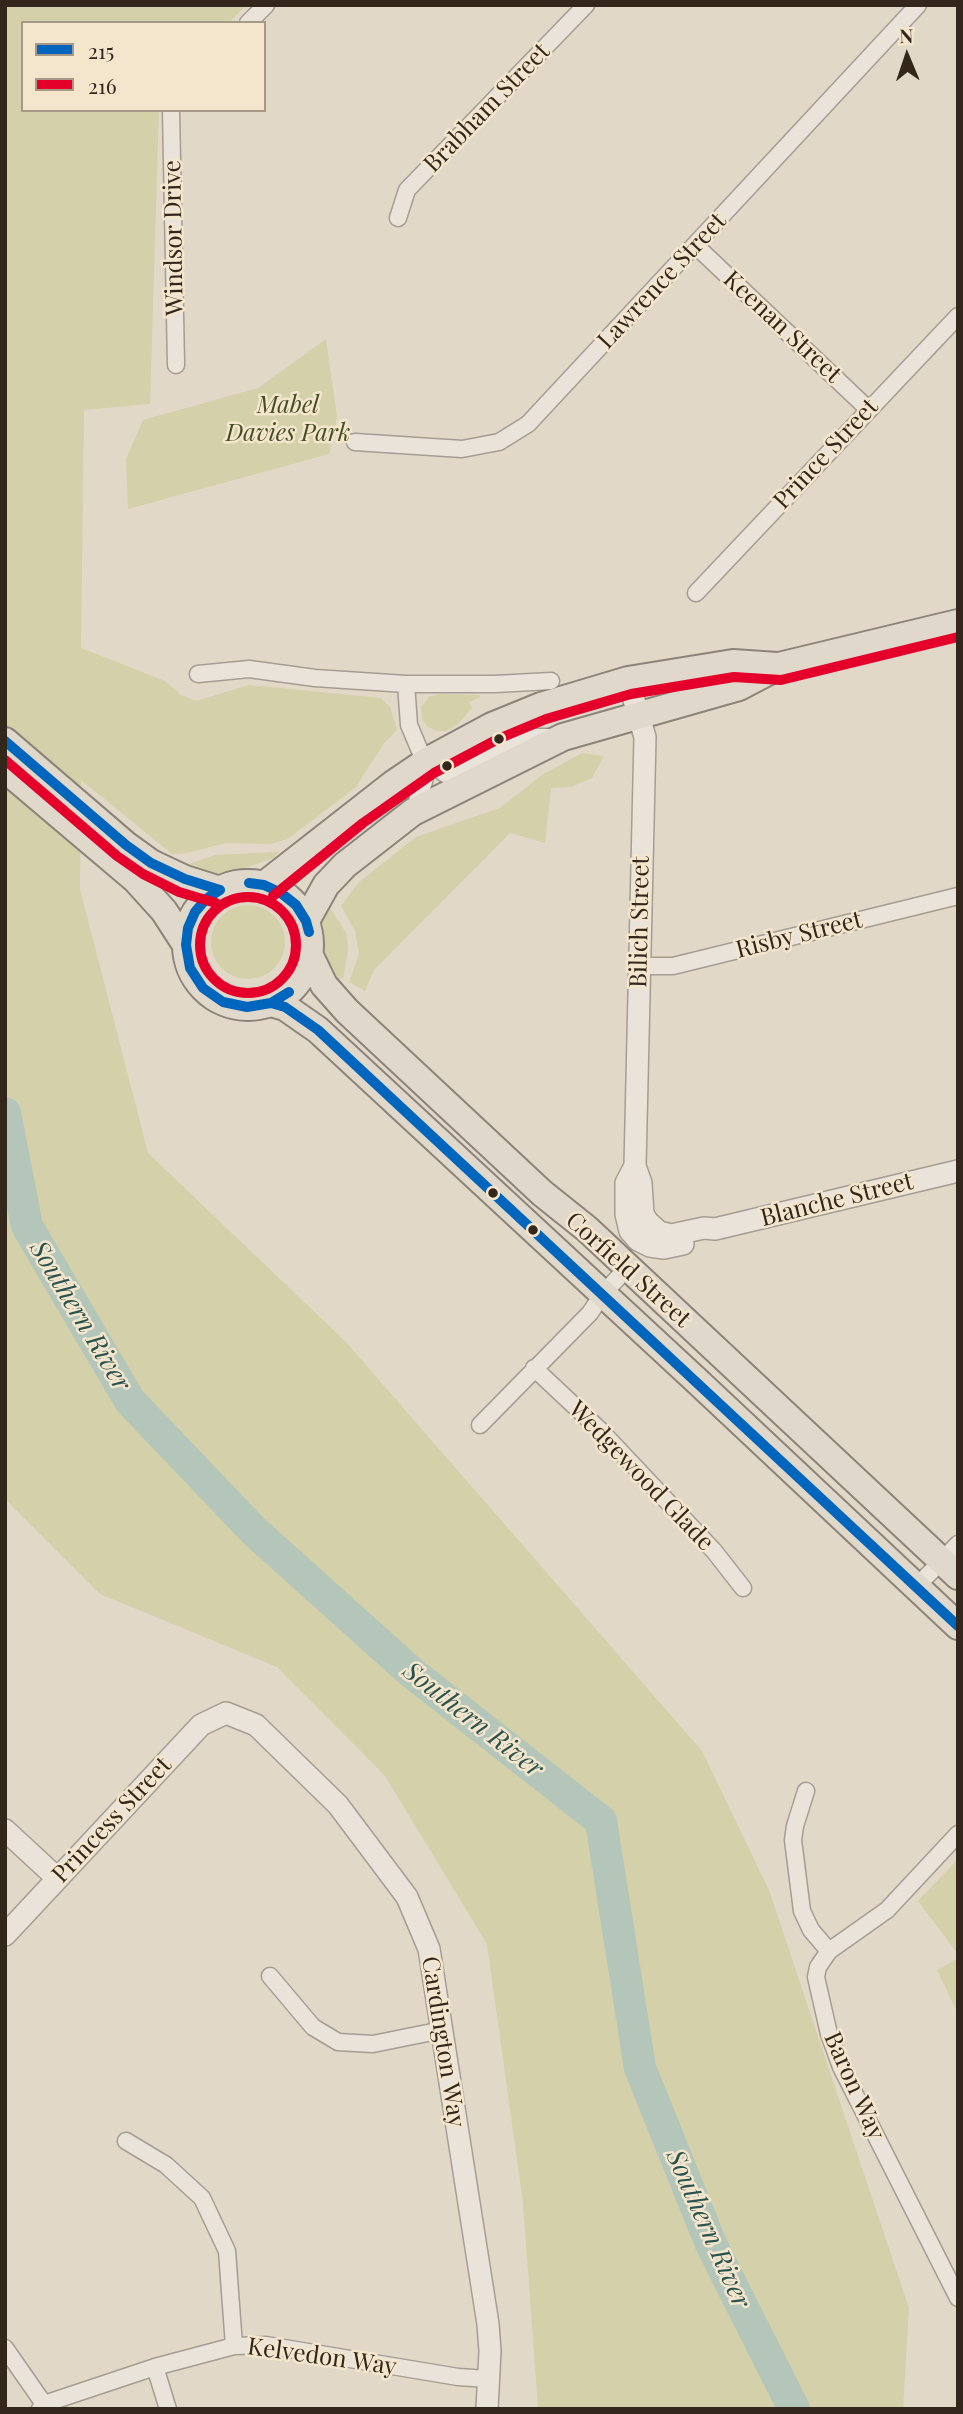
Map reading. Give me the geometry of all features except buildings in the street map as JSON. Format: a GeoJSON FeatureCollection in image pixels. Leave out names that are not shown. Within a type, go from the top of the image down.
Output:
{"type":"FeatureCollection","features":[{"type":"Feature","properties":{"kind":"main road"},"geometry":{"type":"LineString","coordinates":[[306,921],[326,885],[345,865],[413,812],[563,737],[739,687],[779,666],[958,623]]}},
{"type":"Feature","properties":{"kind":"main road"},"geometry":{"type":"LineString","coordinates":[[264,885],[355,812],[427,761],[492,726],[541,706],[628,680],[733,663],[779,666]]}},
{"type":"Feature","properties":{"kind":"main road"},"geometry":{"type":"LineString","coordinates":[[5,741],[15,769],[135,879],[164,911],[186,944]]}},
{"type":"Feature","properties":{"kind":"main road"},"geometry":{"type":"LineString","coordinates":[[15,769],[151,863],[185,879],[220,890]]}},
{"type":"Feature","properties":{"kind":"main road"},"geometry":{"type":"LineString","coordinates":[[234,885],[264,885],[282,892],[296,905],[306,921],[310,956],[303,976],[289,992],[271,1003],[247,1007],[223,1002],[204,988],[190,968],[186,944],[188,928],[195,912],[206,899],[220,890],[234,885]]}},
{"type":"Feature","properties":{"kind":"main road","name":"Corfield Street"},"geometry":{"type":"LineString","coordinates":[[310,956],[324,985],[347,1011],[542,1193],[587,1229],[953,1560]]}},
{"type":"Feature","properties":{"kind":"main road","name":"Corfield Street"},"geometry":{"type":"LineString","coordinates":[[271,1003],[285,1007],[318,1030],[958,1626]]}},
{"type":"Feature","properties":{"kind":"street"},"geometry":{"type":"LineString","coordinates":[[250,21],[266,5]]}},
{"type":"Feature","properties":{"kind":"street","name":"Brabham Street"},"geometry":{"type":"LineString","coordinates":[[398,218],[407,190],[586,5]]}},
{"type":"Feature","properties":{"kind":"street","name":"Lawrence Street"},"geometry":{"type":"LineString","coordinates":[[355,442],[462,449],[499,442],[528,424],[918,5]]}},
{"type":"Feature","properties":{"kind":"street","name":"Windsor Drive"},"geometry":{"type":"LineString","coordinates":[[171,112],[176,365]]}},
{"type":"Feature","properties":{"kind":"street","name":"Keenan Street"},"geometry":{"type":"LineString","coordinates":[[695,245],[868,409]]}},
{"type":"Feature","properties":{"kind":"street","name":"Prince Street"},"geometry":{"type":"LineString","coordinates":[[696,593],[958,316]]}},
{"type":"Feature","properties":{"kind":"street"},"geometry":{"type":"LineString","coordinates":[[198,674],[249,669],[316,678],[406,684],[551,681]]}},
{"type":"Feature","properties":{"kind":"street","name":"Bilich Street"},"geometry":{"type":"LineString","coordinates":[[628,680],[645,737],[635,1166]]}},
{"type":"Feature","properties":{"kind":"street"},"geometry":{"type":"LineString","coordinates":[[406,684],[409,725],[427,761],[445,774],[523,737],[563,737]]}},
{"type":"Feature","properties":{"kind":"street"},"geometry":{"type":"LineString","coordinates":[[413,812],[424,782],[427,761]]}},
{"type":"Feature","properties":{"kind":"street","name":"Risby Street"},"geometry":{"type":"LineString","coordinates":[[639,966],[673,966],[958,896]]}},
{"type":"Feature","properties":{"kind":"street","name":"Blanche Street"},"geometry":{"type":"LineString","coordinates":[[635,1166],[626,1183],[627,1224],[638,1240],[650,1246],[664,1248],[707,1237],[715,1229],[958,1171]]}},
{"type":"Feature","properties":{"kind":"street"},"geometry":{"type":"LineString","coordinates":[[480,1425],[590,1313],[602,1295],[628,1268]]}},
{"type":"Feature","properties":{"kind":"street","name":"Wedgewood Glade"},"geometry":{"type":"LineString","coordinates":[[534,1368],[601,1431],[714,1551],[743,1588]]}},
{"type":"Feature","properties":{"kind":"street"},"geometry":{"type":"LineString","coordinates":[[917,1586],[953,1560]]}},
{"type":"Feature","properties":{"kind":"street","name":"Princess Street"},"geometry":{"type":"LineString","coordinates":[[5,1935],[201,1725],[226,1713]]}},
{"type":"Feature","properties":{"kind":"street","name":"Cardington Way"},"geometry":{"type":"LineString","coordinates":[[226,1713],[256,1725],[338,1805],[407,1897],[429,1949],[488,2324],[487,2409]]}},
{"type":"Feature","properties":{"kind":"street"},"geometry":{"type":"LineString","coordinates":[[806,1791],[794,1826],[793,1840],[802,1911],[811,1930],[830,1951],[887,1910],[958,1834]]}},
{"type":"Feature","properties":{"kind":"street"},"geometry":{"type":"LineString","coordinates":[[5,1830],[57,1878]]}},
{"type":"Feature","properties":{"kind":"street","name":"Baron Way"},"geometry":{"type":"LineString","coordinates":[[830,1951],[818,1967],[816,1977],[829,2034],[841,2067],[958,2298]]}},
{"type":"Feature","properties":{"kind":"street"},"geometry":{"type":"LineString","coordinates":[[270,1976],[313,2027],[338,2042],[373,2044],[442,2030]]}},
{"type":"Feature","properties":{"kind":"street"},"geometry":{"type":"LineString","coordinates":[[126,2141],[166,2165],[202,2198],[227,2251],[234,2346]]}},
{"type":"Feature","properties":{"kind":"street","name":"Kelvedon Way"},"geometry":{"type":"LineString","coordinates":[[42,2406],[155,2367],[234,2346],[266,2345],[458,2377],[489,2379]]}},
{"type":"Feature","properties":{"kind":"street"},"geometry":{"type":"LineString","coordinates":[[5,2348],[42,2406]]}},
{"type":"Feature","properties":{"kind":"street"},"geometry":{"type":"LineString","coordinates":[[155,2367],[168,2409]]}},
{"type":"Feature","properties":{"kind":"green space"},"geometry":{"type":"Polygon","coordinates":[[[5,5],[246,5],[231,21],[21,21],[21,112],[159,112],[150,404],[84,410],[81,648],[165,681],[181,695],[196,701],[249,685],[381,698],[390,707],[397,730],[385,742],[355,788],[289,838],[272,844],[226,843],[172,854],[81,780],[80,889],[148,1153],[345,1341],[702,1751],[769,1890],[909,2308],[903,2409],[538,2408],[523,2203],[487,1944],[385,1776],[277,1667],[100,1594],[5,1499],[5,5]]]}},
{"type":"Feature","properties":{"kind":"green space","name":"Mabel Davies Park"},"geometry":{"type":"Polygon","coordinates":[[[326,339],[337,417],[329,454],[128,509],[126,459],[143,420],[258,388],[326,339]]]}},
{"type":"Feature","properties":{"kind":"green space"},"geometry":{"type":"Polygon","coordinates":[[[439,694],[481,697],[469,702],[472,708],[457,725],[446,731],[436,731],[422,719],[421,707],[429,697],[439,694]]]}},
{"type":"Feature","properties":{"kind":"green space"},"geometry":{"type":"Polygon","coordinates":[[[582,753],[604,756],[592,778],[571,787],[551,788],[545,843],[510,833],[374,970],[365,991],[349,982],[359,954],[355,931],[341,906],[359,882],[416,837],[500,808],[542,775],[582,753]]]}},
{"type":"Feature","properties":{"kind":"green space"},"geometry":{"type":"Polygon","coordinates":[[[279,852],[273,858],[223,876],[186,865],[215,855],[279,852]]]}},
{"type":"Feature","properties":{"kind":"green space"},"geometry":{"type":"Polygon","coordinates":[[[241,905],[255,905],[269,911],[279,921],[285,942],[283,956],[269,973],[255,979],[241,979],[227,973],[217,963],[211,949],[211,935],[217,921],[227,911],[241,905]]]}},
{"type":"Feature","properties":{"kind":"green space"},"geometry":{"type":"Polygon","coordinates":[[[327,908],[330,908],[346,933],[348,949],[344,974],[343,978],[338,979],[320,950],[320,922],[327,908]]]}},
{"type":"Feature","properties":{"kind":"green space"},"geometry":{"type":"Polygon","coordinates":[[[958,1859],[958,1954],[918,1901],[958,1859]]]}},
{"type":"Feature","properties":{"kind":"green space"},"geometry":{"type":"Polygon","coordinates":[[[958,1958],[958,2014],[937,1970],[958,1958]]]}},
{"type":"Feature","properties":{"kind":"waterway","name":"Southern River"},"geometry":{"type":"LineString","coordinates":[[5,1113],[27,1226],[130,1401],[254,1531],[411,1672],[601,1821],[640,2068],[711,2244],[794,2409]]}},
{"type":"Feature","properties":{"kind":"transit line","name":"216"},"geometry":{"type":"LineString","coordinates":[[273,896],[363,823],[434,773],[498,739],[546,719],[631,694],[734,677],[781,680],[958,637]]}},
{"type":"Feature","properties":{"kind":"transit line","name":"215"},"geometry":{"type":"LineString","coordinates":[[5,741],[126,845],[151,863],[185,879],[220,890]]}},
{"type":"Feature","properties":{"kind":"transit line","name":"216"},"geometry":{"type":"LineString","coordinates":[[5,760],[117,856],[143,874],[179,892],[216,903]]}},
{"type":"Feature","properties":{"kind":"transit line","name":"215"},"geometry":{"type":"LineString","coordinates":[[249,883],[264,885],[281,893],[296,905],[309,932]]}},
{"type":"Feature","properties":{"kind":"transit line","name":"215"},"geometry":{"type":"LineString","coordinates":[[220,890],[206,899],[195,912],[188,928],[186,945],[190,968],[203,988],[223,1002],[247,1007],[271,1003],[289,992]]}},
{"type":"Feature","properties":{"kind":"transit line","name":"216"},"geometry":{"type":"LineString","coordinates":[[248,897],[266,901],[282,911],[292,927],[296,945],[292,963],[282,979],[266,989],[248,993],[230,989],[214,979],[204,963],[200,945],[204,927],[214,911],[230,901],[248,897]]}},
{"type":"Feature","properties":{"kind":"transit line","name":"215"},"geometry":{"type":"LineString","coordinates":[[271,1003],[285,1007],[318,1030],[958,1626]]}}]}
